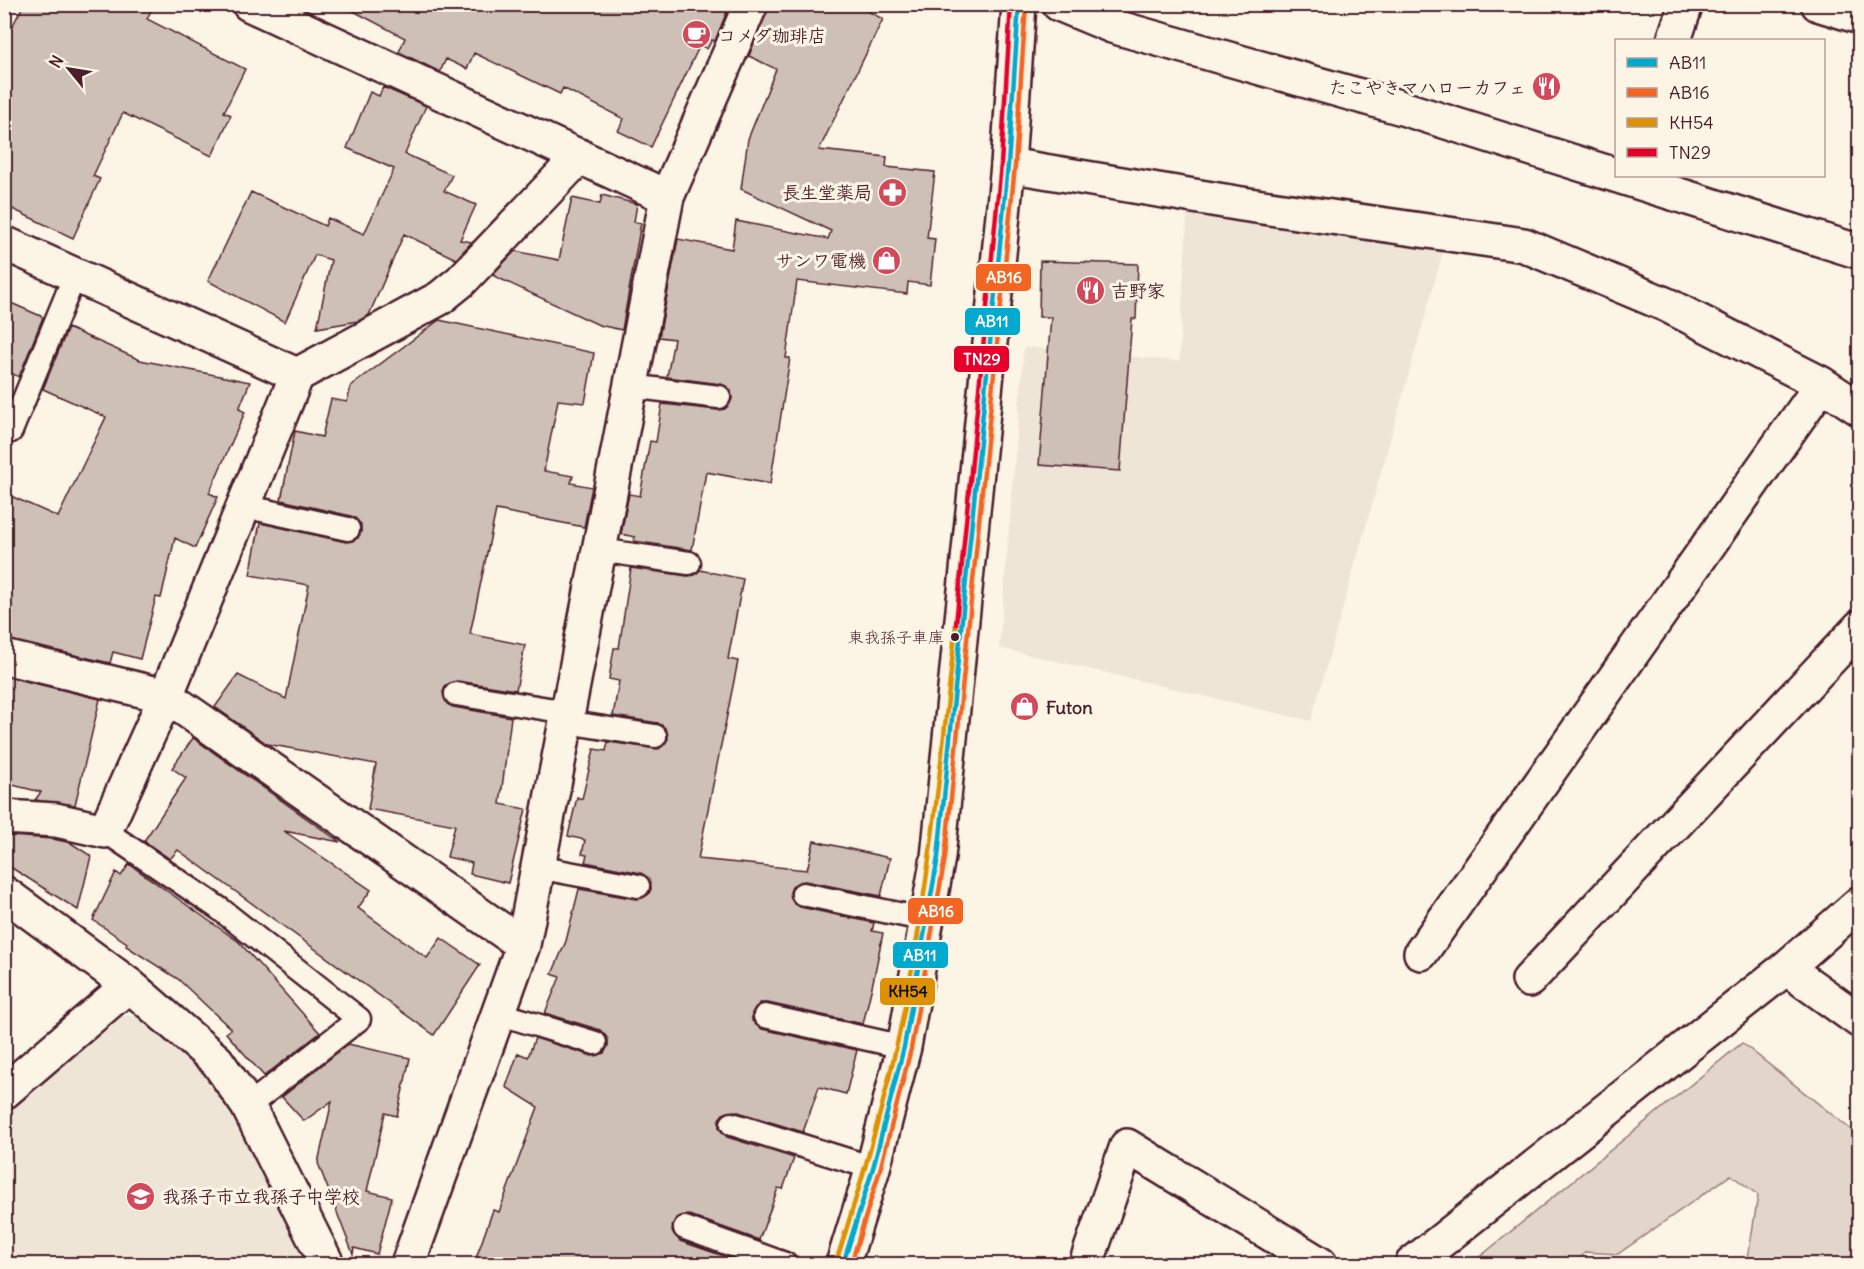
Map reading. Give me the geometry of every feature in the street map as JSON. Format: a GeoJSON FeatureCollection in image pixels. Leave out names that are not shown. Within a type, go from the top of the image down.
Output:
{"type":"FeatureCollection","features":[{"type":"Feature","properties":{"kind":"main road"},"geometry":{"type":"LineString","coordinates":[[249,4],[667,197]]}},
{"type":"Feature","properties":{"kind":"main road"},"geometry":{"type":"LineString","coordinates":[[408,1264],[523,945],[667,197],[751,4]]}},
{"type":"Feature","properties":{"kind":"main road"},"geometry":{"type":"LineString","coordinates":[[843,1264],[873,1168],[904,1047],[927,921],[950,753],[1008,165],[1019,4]]}},
{"type":"Feature","properties":{"kind":"main road"},"geometry":{"type":"LineString","coordinates":[[1059,4],[1112,26],[1398,107],[1615,174]]}},
{"type":"Feature","properties":{"kind":"main road"},"geometry":{"type":"LineString","coordinates":[[1674,39],[1686,4]]}},
{"type":"Feature","properties":{"kind":"main road"},"geometry":{"type":"LineString","coordinates":[[1818,4],[1860,17]]}},
{"type":"Feature","properties":{"kind":"main road"},"geometry":{"type":"LineString","coordinates":[[4,817],[56,820],[105,831],[166,696],[297,375],[440,298],[461,281],[580,156]]}},
{"type":"Feature","properties":{"kind":"main road"},"geometry":{"type":"LineString","coordinates":[[1008,165],[1242,204],[1524,245],[1667,305],[1822,384],[1860,410]]}},
{"type":"Feature","properties":{"kind":"main road"},"geometry":{"type":"LineString","coordinates":[[1628,178],[1860,252]]}},
{"type":"Feature","properties":{"kind":"main road"},"geometry":{"type":"LineString","coordinates":[[4,243],[297,375]]}},
{"type":"Feature","properties":{"kind":"main road"},"geometry":{"type":"LineString","coordinates":[[1421,953],[1822,384]]}},
{"type":"Feature","properties":{"kind":"main road"},"geometry":{"type":"LineString","coordinates":[[1528,980],[1860,627]]}},
{"type":"Feature","properties":{"kind":"main road"},"geometry":{"type":"LineString","coordinates":[[4,657],[166,696],[523,945]]}},
{"type":"Feature","properties":{"kind":"main road"},"geometry":{"type":"LineString","coordinates":[[4,893],[129,986],[217,1061],[248,1106],[327,1264]]}},
{"type":"Feature","properties":{"kind":"main road"},"geometry":{"type":"LineString","coordinates":[[1412,1264],[1786,968],[1860,903]]}},
{"type":"Feature","properties":{"kind":"main road"},"geometry":{"type":"LineString","coordinates":[[1786,968],[1860,1021]]}},
{"type":"Feature","properties":{"kind":"main road"},"geometry":{"type":"LineString","coordinates":[[4,1092],[129,986]]}},
{"type":"Feature","properties":{"kind":"main road"},"geometry":{"type":"LineString","coordinates":[[1086,1264],[1127,1146],[1320,1264]]}},
{"type":"Feature","properties":{"kind":"lane"},"geometry":{"type":"LineString","coordinates":[[11,431],[75,275]]}},
{"type":"Feature","properties":{"kind":"lane"},"geometry":{"type":"LineString","coordinates":[[630,386],[719,397]]}},
{"type":"Feature","properties":{"kind":"lane"},"geometry":{"type":"LineString","coordinates":[[244,506],[348,529]]}},
{"type":"Feature","properties":{"kind":"lane"},"geometry":{"type":"LineString","coordinates":[[599,550],[689,563]]}},
{"type":"Feature","properties":{"kind":"lane"},"geometry":{"type":"LineString","coordinates":[[456,694],[655,736]]}},
{"type":"Feature","properties":{"kind":"lane"},"geometry":{"type":"LineString","coordinates":[[105,831],[220,909],[359,1019],[248,1106]]}},
{"type":"Feature","properties":{"kind":"lane"},"geometry":{"type":"LineString","coordinates":[[537,867],[638,886]]}},
{"type":"Feature","properties":{"kind":"lane"},"geometry":{"type":"LineString","coordinates":[[803,894],[927,921]]}},
{"type":"Feature","properties":{"kind":"lane"},"geometry":{"type":"LineString","coordinates":[[498,1013],[595,1043]]}},
{"type":"Feature","properties":{"kind":"lane"},"geometry":{"type":"LineString","coordinates":[[765,1016],[904,1047]]}},
{"type":"Feature","properties":{"kind":"lane"},"geometry":{"type":"LineString","coordinates":[[732,1124],[873,1168]]}},
{"type":"Feature","properties":{"kind":"lane"},"geometry":{"type":"LineString","coordinates":[[685,1228],[785,1264]]}},
{"type":"Feature","properties":{"kind":"shaded area"},"geometry":{"type":"Polygon","coordinates":[[[1188,201],[1447,238],[1311,721],[999,648],[1024,347],[1179,361],[1188,201]]]}},
{"type":"Feature","properties":{"kind":"shaded area","name":"我孫子市立我孫子中学校"},"geometry":{"type":"Polygon","coordinates":[[[141,1015],[206,1071],[245,1128],[312,1264],[5,1264],[4,1113],[113,1016],[141,1015]]]}},
{"type":"Feature","properties":{"kind":"shaded area"},"geometry":{"type":"Polygon","coordinates":[[[1742,1043],[1859,1136],[1859,1264],[1747,1264],[1758,1195],[1731,1175],[1618,1254],[1585,1252],[1577,1264],[1471,1264],[1742,1043]]]}},
{"type":"Feature","properties":{"kind":"building"},"geometry":{"type":"Polygon","coordinates":[[[24,4],[154,4],[147,19],[245,69],[224,112],[231,115],[212,156],[123,113],[93,176],[100,179],[73,238],[4,205],[4,42],[24,4]]]}},
{"type":"Feature","properties":{"kind":"building"},"geometry":{"type":"Polygon","coordinates":[[[340,4],[730,4],[715,41],[712,40],[707,49],[700,45],[651,147],[618,131],[624,119],[563,88],[560,94],[474,53],[467,69],[446,59],[440,72],[399,52],[405,38],[340,4]]]}},
{"type":"Feature","properties":{"kind":"building"},"geometry":{"type":"Polygon","coordinates":[[[769,4],[854,4],[883,19],[819,150],[887,157],[886,167],[935,172],[927,238],[935,239],[930,285],[908,282],[907,294],[797,281],[786,358],[790,358],[770,484],[706,472],[692,550],[634,541],[635,537],[621,534],[629,494],[640,496],[650,441],[656,442],[662,404],[718,410],[725,409],[732,399],[731,391],[721,384],[667,377],[674,339],[659,337],[678,239],[732,249],[736,221],[828,239],[831,231],[741,189],[748,139],[776,69],[749,56],[769,4]]]}},
{"type":"Feature","properties":{"kind":"building"},"geometry":{"type":"Polygon","coordinates":[[[383,87],[426,106],[405,154],[452,175],[444,191],[476,205],[460,240],[472,242],[456,259],[404,234],[369,315],[358,321],[317,328],[331,260],[315,255],[285,322],[208,281],[251,192],[325,226],[328,218],[364,234],[394,169],[347,148],[370,92],[379,96],[383,87]]]}},
{"type":"Feature","properties":{"kind":"building"},"geometry":{"type":"Polygon","coordinates":[[[602,195],[637,204],[634,222],[641,223],[622,330],[599,325],[492,275],[515,251],[559,260],[572,198],[600,204],[602,195]]]}},
{"type":"Feature","properties":{"kind":"building"},"geometry":{"type":"Polygon","coordinates":[[[1040,261],[1138,264],[1136,319],[1132,319],[1120,471],[1039,465],[1051,317],[1039,317],[1040,261]]]}},
{"type":"Feature","properties":{"kind":"building"},"geometry":{"type":"Polygon","coordinates":[[[4,300],[43,317],[19,377],[4,370],[4,300]]]}},
{"type":"Feature","properties":{"kind":"building"},"geometry":{"type":"Polygon","coordinates":[[[439,320],[594,353],[585,403],[558,400],[544,471],[573,476],[571,483],[592,487],[584,527],[496,510],[470,634],[525,645],[516,690],[458,681],[446,685],[443,692],[447,704],[453,707],[511,717],[500,804],[526,809],[508,883],[470,874],[472,863],[447,857],[455,825],[368,809],[376,764],[267,744],[215,707],[238,675],[286,699],[309,585],[250,575],[260,523],[346,542],[358,538],[361,532],[361,524],[351,516],[281,500],[295,431],[322,437],[331,399],[347,402],[351,386],[439,320]]]}},
{"type":"Feature","properties":{"kind":"building"},"geometry":{"type":"Polygon","coordinates":[[[68,328],[140,360],[250,382],[239,409],[245,412],[209,493],[218,497],[195,548],[175,538],[161,598],[156,597],[140,659],[113,652],[110,663],[4,639],[4,493],[58,517],[106,417],[43,389],[68,328]]]}},
{"type":"Feature","properties":{"kind":"building"},"geometry":{"type":"Polygon","coordinates":[[[631,568],[687,576],[695,575],[700,570],[743,579],[728,659],[738,661],[698,859],[807,870],[814,841],[890,858],[881,896],[805,881],[793,885],[790,892],[794,904],[800,907],[874,923],[872,931],[883,933],[873,982],[863,1024],[768,1003],[760,1003],[752,1013],[752,1021],[762,1029],[857,1050],[846,1094],[819,1087],[803,1132],[735,1111],[723,1114],[719,1119],[719,1128],[727,1137],[794,1158],[783,1189],[778,1188],[759,1240],[689,1215],[676,1218],[672,1231],[680,1241],[747,1264],[474,1264],[493,1210],[499,1212],[538,1107],[506,1087],[518,1053],[528,1057],[535,1038],[592,1056],[604,1053],[608,1046],[608,1039],[600,1030],[545,1013],[560,977],[552,974],[566,941],[579,889],[636,899],[648,895],[651,889],[650,881],[641,873],[585,862],[587,855],[582,854],[585,840],[568,836],[577,797],[582,799],[594,749],[606,751],[608,742],[659,749],[668,739],[667,731],[658,723],[613,716],[619,681],[609,679],[614,648],[619,648],[631,568]]]}},
{"type":"Feature","properties":{"kind":"building"},"geometry":{"type":"Polygon","coordinates":[[[4,676],[100,699],[75,805],[35,800],[41,792],[4,783],[4,676]]]}},
{"type":"Feature","properties":{"kind":"building"},"geometry":{"type":"Polygon","coordinates":[[[193,738],[340,842],[284,831],[371,890],[358,908],[427,958],[441,938],[480,965],[434,1035],[178,850],[170,859],[144,841],[186,778],[172,768],[193,738]]]}},
{"type":"Feature","properties":{"kind":"building"},"geometry":{"type":"Polygon","coordinates":[[[10,836],[53,839],[71,843],[91,856],[78,910],[4,863],[4,843],[10,836]]]}},
{"type":"Feature","properties":{"kind":"building"},"geometry":{"type":"Polygon","coordinates":[[[129,864],[239,942],[320,1033],[264,1076],[226,1033],[231,1029],[178,979],[126,946],[127,943],[93,920],[116,872],[121,876],[129,864]]]}},
{"type":"Feature","properties":{"kind":"building"},"geometry":{"type":"Polygon","coordinates":[[[348,1044],[410,1058],[397,1116],[385,1113],[367,1191],[392,1197],[377,1254],[354,1248],[353,1254],[318,1163],[332,1101],[304,1121],[282,1097],[348,1044]]]}},
{"type":"Feature","properties":{"kind":"transit line","name":"TN29"},"geometry":{"type":"LineString","coordinates":[[956,624],[1001,164],[1011,4]]}},
{"type":"Feature","properties":{"kind":"transit line","name":"AB11"},"geometry":{"type":"LineString","coordinates":[[843,1264],[873,1168],[904,1047],[938,857],[1008,165],[1019,4]]}},
{"type":"Feature","properties":{"kind":"transit line","name":"AB16"},"geometry":{"type":"LineString","coordinates":[[851,1264],[880,1170],[911,1049],[945,858],[1015,166],[1026,5]]}},
{"type":"Feature","properties":{"kind":"transit line","name":"KH54"},"geometry":{"type":"LineString","coordinates":[[836,1262],[881,1109],[903,1016],[934,821],[956,624]]}},
{"type":"Feature","properties":{"kind":"place","name":"コメダ珈琲店"},"geometry":{"type":"Point","coordinates":[697,35]}},
{"type":"Feature","properties":{"kind":"place","name":"たこやきマハローカフェ"},"geometry":{"type":"Point","coordinates":[1547,87]}},
{"type":"Feature","properties":{"kind":"place","name":"長生堂薬局"},"geometry":{"type":"Point","coordinates":[893,192]}},
{"type":"Feature","properties":{"kind":"place","name":"サンワ電機"},"geometry":{"type":"Point","coordinates":[887,260]}},
{"type":"Feature","properties":{"kind":"place","name":"吉野家"},"geometry":{"type":"Point","coordinates":[1090,290]}},
{"type":"Feature","properties":{"kind":"place","name":"東我孫子車庫"},"geometry":{"type":"Point","coordinates":[955,637]}},
{"type":"Feature","properties":{"kind":"place","name":"Futon"},"geometry":{"type":"Point","coordinates":[1025,707]}},
{"type":"Feature","properties":{"kind":"place","name":"我孫子市立我孫子中学校"},"geometry":{"type":"Point","coordinates":[141,1196]}}]}
